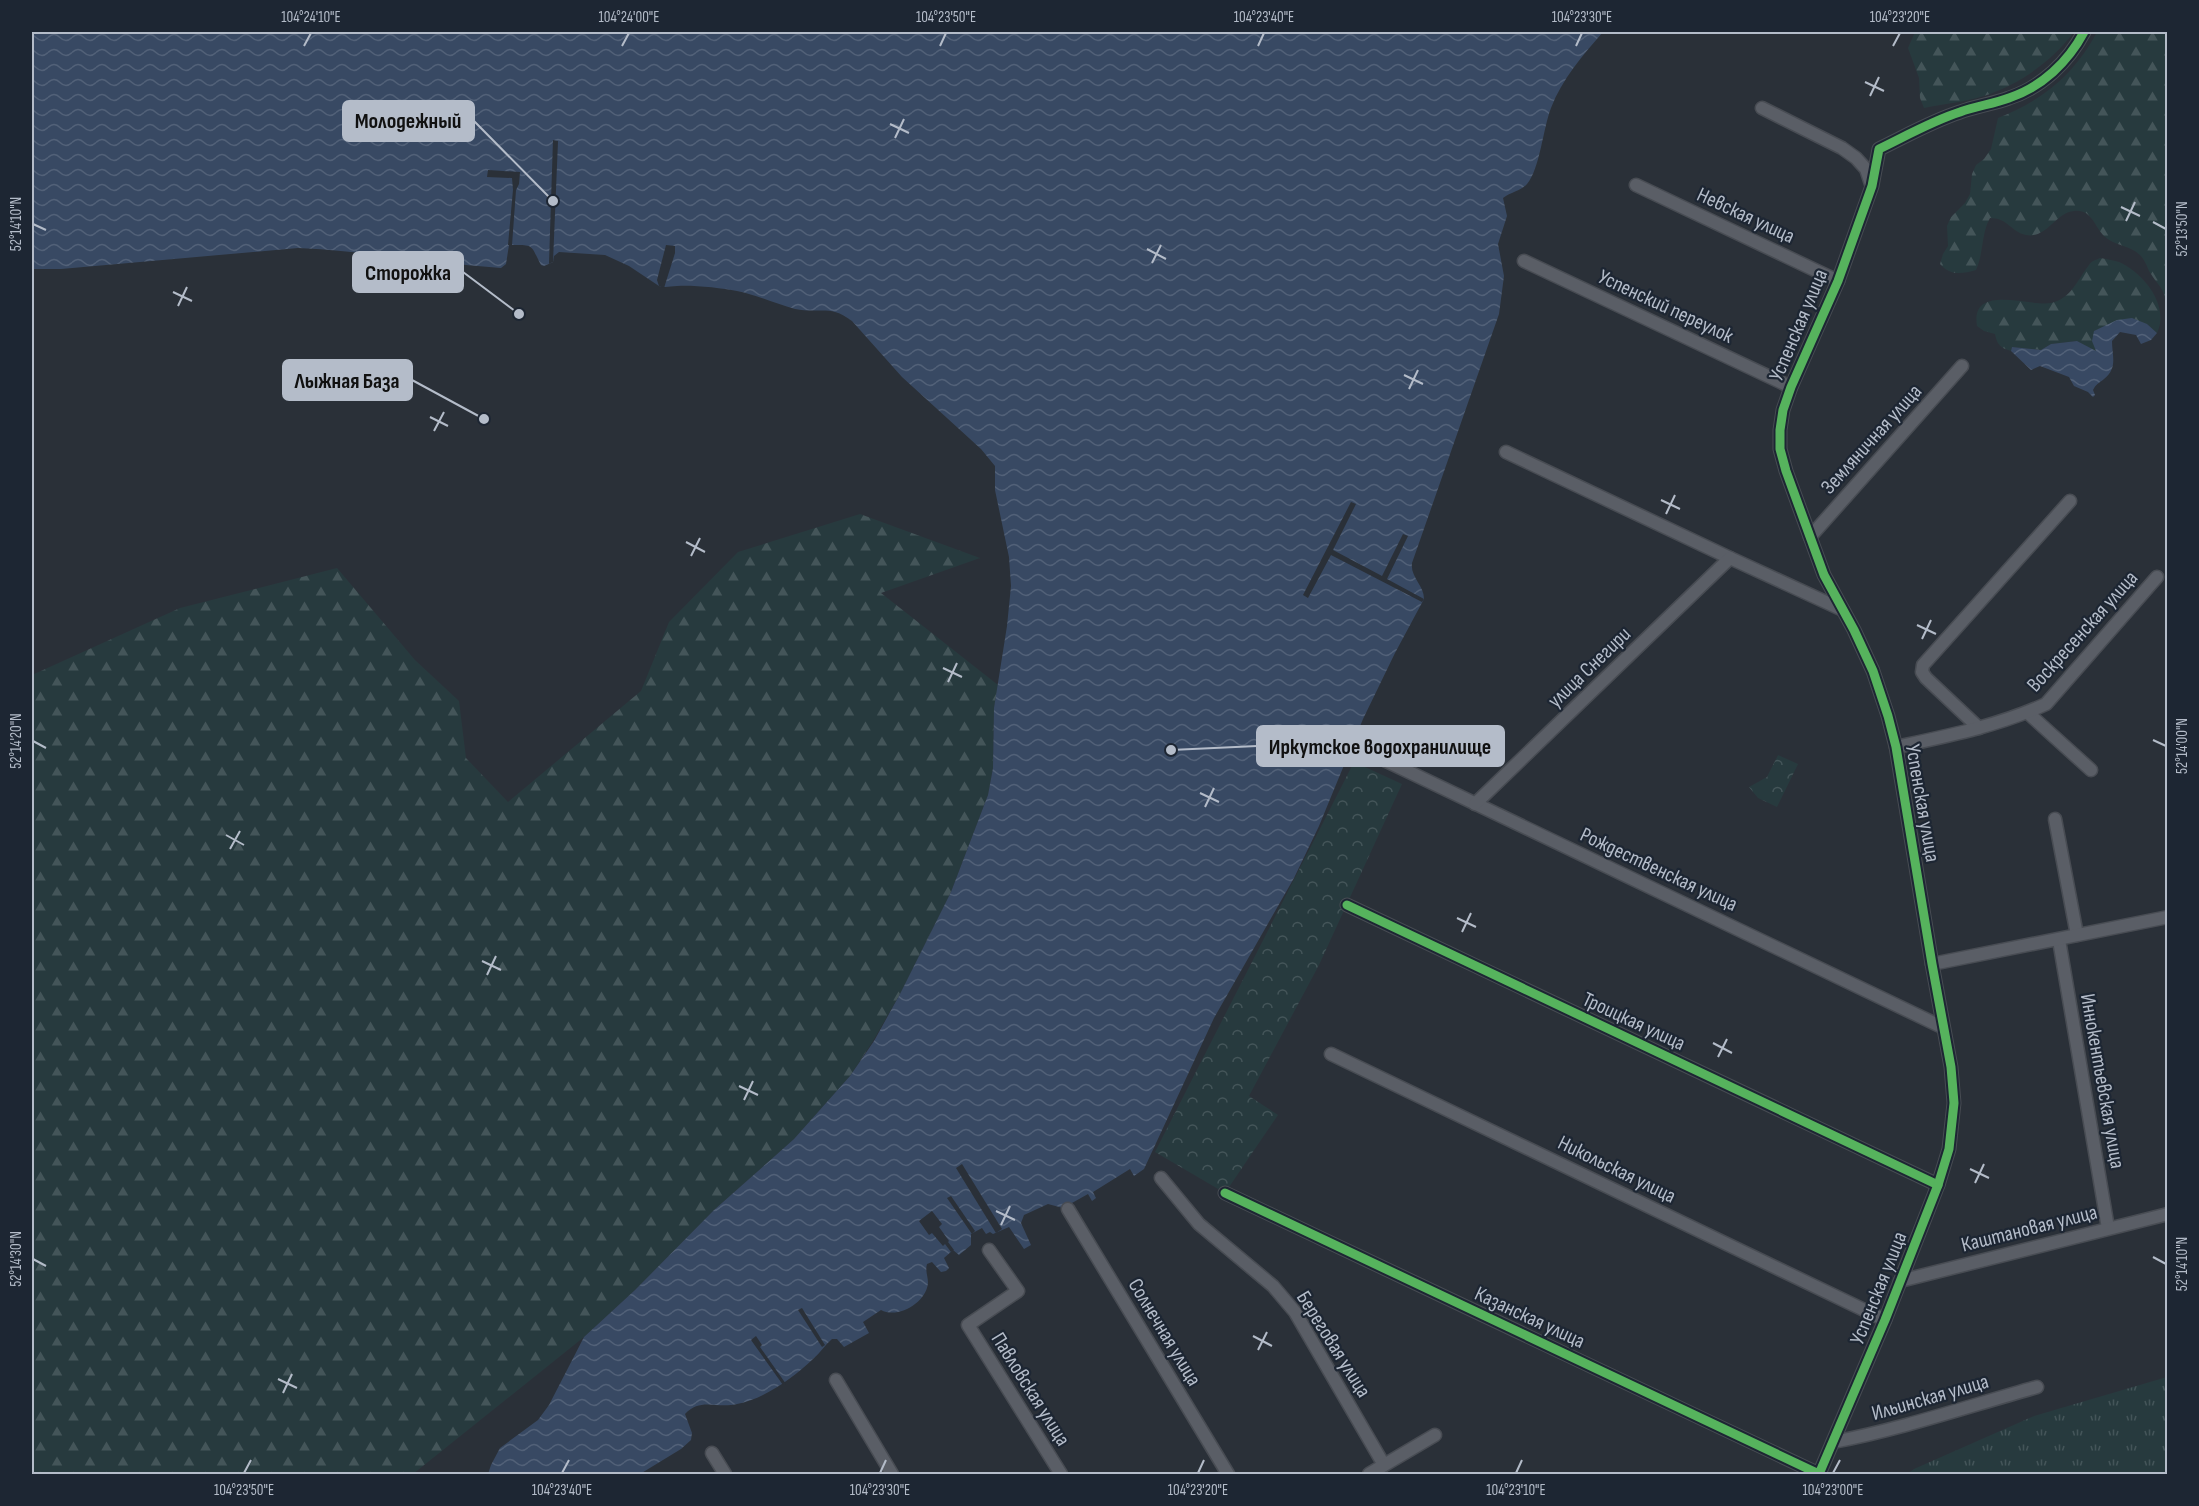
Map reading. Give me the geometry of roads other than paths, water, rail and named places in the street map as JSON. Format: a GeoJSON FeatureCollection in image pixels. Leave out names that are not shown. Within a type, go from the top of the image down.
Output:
{"type":"FeatureCollection","features":[{"type":"Feature","properties":{"kind":"street","name":"Успенская улица"},"geometry":{"type":"LineString","coordinates":[[1819,1474],[1885,1320],[1938,1185],[1949,1149],[1954,1103],[1952,1067],[1942,1027],[1896,747],[1873,671],[1824,575],[1786,471],[1780,449],[1783,410],[1838,281],[1872,186],[1880,149],[1959,112],[2011,97],[2031,88],[2048,77],[2065,60],[2084,32]]}},
{"type":"Feature","properties":{"kind":"street"},"geometry":{"type":"LineString","coordinates":[[1762,108],[1842,148],[1866,169],[1872,186]]}},
{"type":"Feature","properties":{"kind":"street","name":"Невская улица"},"geometry":{"type":"LineString","coordinates":[[1636,185],[1838,281]]}},
{"type":"Feature","properties":{"kind":"street","name":"Успенский переулок"},"geometry":{"type":"LineString","coordinates":[[1524,261],[1791,387]]}},
{"type":"Feature","properties":{"kind":"street","name":"Земляничная улица"},"geometry":{"type":"LineString","coordinates":[[1810,537],[1962,366]]}},
{"type":"Feature","properties":{"kind":"street"},"geometry":{"type":"LineString","coordinates":[[1506,452],[1843,610]]}},
{"type":"Feature","properties":{"kind":"street"},"geometry":{"type":"LineString","coordinates":[[1979,728],[1926,678],[1922,672],[1923,665],[2070,501]]}},
{"type":"Feature","properties":{"kind":"street","name":"улица Снегири"},"geometry":{"type":"LineString","coordinates":[[1475,804],[1730,558]]}},
{"type":"Feature","properties":{"kind":"street","name":"Воскресенская улица"},"geometry":{"type":"LineString","coordinates":[[1896,747],[1979,728],[2046,705],[2157,577]]}},
{"type":"Feature","properties":{"kind":"street"},"geometry":{"type":"LineString","coordinates":[[2028,713],[2091,770]]}},
{"type":"Feature","properties":{"kind":"street","name":"Рождественская улица"},"geometry":{"type":"LineString","coordinates":[[1359,748],[1942,1027]]}},
{"type":"Feature","properties":{"kind":"street"},"geometry":{"type":"LineString","coordinates":[[2055,819],[2077,935]]}},
{"type":"Feature","properties":{"kind":"street","name":"Троицкая улица"},"geometry":{"type":"LineString","coordinates":[[1347,905],[1938,1185]]}},
{"type":"Feature","properties":{"kind":"street"},"geometry":{"type":"LineString","coordinates":[[1932,964],[2168,917]]}},
{"type":"Feature","properties":{"kind":"street","name":"Иннокентьевская улица"},"geometry":{"type":"LineString","coordinates":[[2059,940],[2108,1228]]}},
{"type":"Feature","properties":{"kind":"street","name":"Никольская улица"},"geometry":{"type":"LineString","coordinates":[[1331,1054],[1885,1320]]}},
{"type":"Feature","properties":{"kind":"street","name":"Береговая улица"},"geometry":{"type":"LineString","coordinates":[[1161,1178],[1199,1224],[1274,1286],[1295,1312],[1384,1465]]}},
{"type":"Feature","properties":{"kind":"street","name":"Казанская улица"},"geometry":{"type":"LineString","coordinates":[[1225,1193],[1819,1474]]}},
{"type":"Feature","properties":{"kind":"street","name":"Солнечная улица"},"geometry":{"type":"LineString","coordinates":[[1068,1209],[1228,1474]]}},
{"type":"Feature","properties":{"kind":"street","name":"Каштановая улица"},"geometry":{"type":"LineString","coordinates":[[1900,1281],[2168,1214]]}},
{"type":"Feature","properties":{"kind":"street","name":"Павловская улица"},"geometry":{"type":"LineString","coordinates":[[989,1250],[1018,1291],[968,1325],[1061,1474]]}},
{"type":"Feature","properties":{"kind":"street"},"geometry":{"type":"LineString","coordinates":[[836,1380],[892,1474]]}},
{"type":"Feature","properties":{"kind":"street","name":"Ильинская улица"},"geometry":{"type":"LineString","coordinates":[[1833,1442],[1881,1433],[1939,1414],[2037,1387]]}},
{"type":"Feature","properties":{"kind":"street"},"geometry":{"type":"LineString","coordinates":[[1369,1474],[1435,1435]]}},
{"type":"Feature","properties":{"kind":"street"},"geometry":{"type":"LineString","coordinates":[[712,1453],[725,1474]]}},
{"type":"Feature","properties":{"kind":"water"},"geometry":{"type":"Polygon","coordinates":[[[32,32],[1603,32],[1574,68],[1556,97],[1548,116],[1535,169],[1527,184],[1503,198],[1507,216],[1498,244],[1504,276],[1499,314],[1412,563],[1413,573],[1422,589],[1424,599],[1363,719],[1319,826],[1294,878],[1214,1018],[1144,1169],[1134,1176],[1130,1169],[1093,1192],[1096,1198],[1092,1201],[1088,1194],[1063,1208],[1048,1204],[1024,1215],[1021,1223],[1031,1245],[1024,1249],[1009,1227],[993,1234],[990,1232],[986,1234],[982,1228],[971,1234],[971,1245],[959,1255],[953,1250],[944,1258],[949,1268],[946,1271],[941,1272],[932,1262],[927,1264],[928,1283],[917,1303],[903,1311],[881,1310],[863,1322],[869,1333],[844,1347],[837,1339],[832,1339],[816,1357],[796,1373],[778,1387],[757,1398],[737,1404],[703,1405],[691,1409],[685,1414],[692,1433],[691,1440],[681,1449],[640,1474],[488,1474],[500,1448],[538,1420],[549,1405],[584,1337],[635,1290],[714,1210],[794,1139],[850,1076],[874,1041],[900,994],[951,892],[988,795],[993,768],[994,708],[1011,586],[1009,557],[995,490],[995,466],[981,449],[902,377],[852,321],[844,316],[831,311],[795,309],[731,290],[699,286],[659,286],[629,266],[605,255],[559,252],[554,256],[553,262],[544,266],[541,265],[531,247],[509,245],[506,264],[501,268],[298,248],[61,269],[32,269],[32,32]]]}},
{"type":"Feature","properties":{"kind":"water"},"geometry":{"type":"Polygon","coordinates":[[[2132,318],[2147,324],[2157,333],[2151,340],[2141,344],[2136,335],[2120,332],[2112,341],[2113,366],[2111,371],[2094,388],[2093,397],[2088,392],[2074,386],[2069,377],[2040,366],[2031,370],[2011,351],[2012,347],[2041,350],[2051,344],[2077,341],[2096,351],[2092,341],[2094,331],[2117,320],[2132,318]]]}},
{"type":"Feature","properties":{"kind":"place","name":"Молодежный"},"geometry":{"type":"Point","coordinates":[553,201]}},
{"type":"Feature","properties":{"kind":"place","name":"Сторожка"},"geometry":{"type":"Point","coordinates":[519,314]}},
{"type":"Feature","properties":{"kind":"place","name":"Лыжная База"},"geometry":{"type":"Point","coordinates":[484,419]}},
{"type":"Feature","properties":{"kind":"place","name":"Иркутское водохранилище"},"geometry":{"type":"Point","coordinates":[1171,750]}}]}
